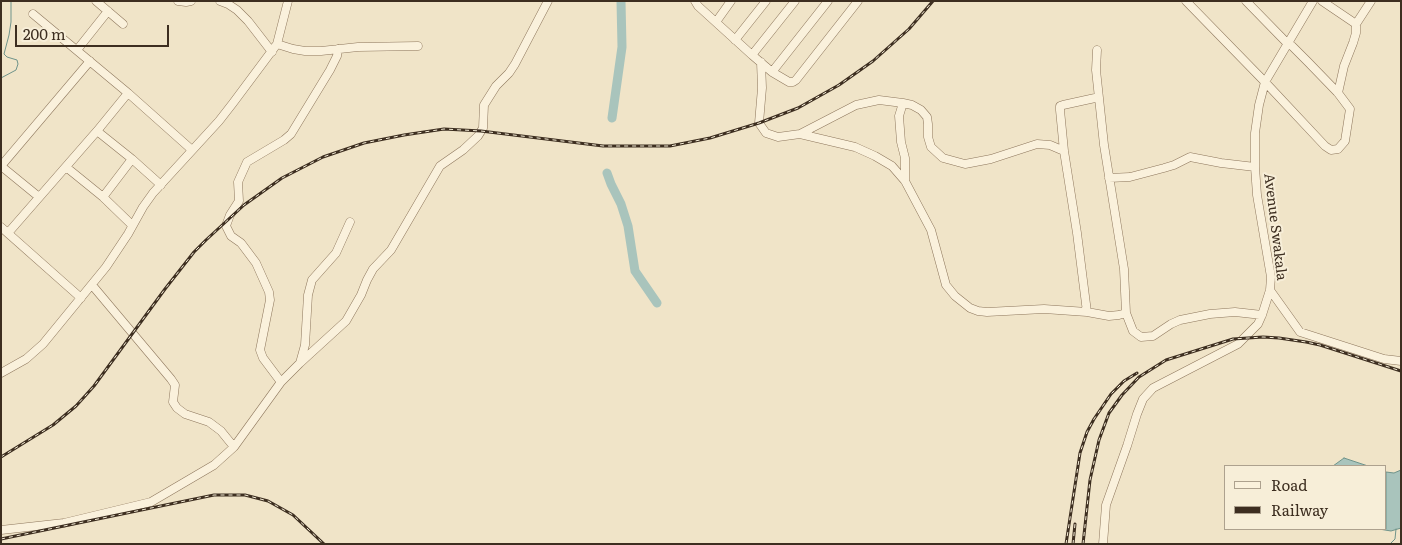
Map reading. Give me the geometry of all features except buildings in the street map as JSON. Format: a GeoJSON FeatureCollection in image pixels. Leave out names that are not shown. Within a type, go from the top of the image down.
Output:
{"type":"FeatureCollection","features":[{"type":"Feature","properties":{"kind":"street"},"geometry":{"type":"LineString","coordinates":[[96,1],[123,24]]}},
{"type":"Feature","properties":{"kind":"street"},"geometry":{"type":"LineString","coordinates":[[178,1],[191,1]]}},
{"type":"Feature","properties":{"kind":"street"},"geometry":{"type":"LineString","coordinates":[[220,1],[237,10],[272,52]]}},
{"type":"Feature","properties":{"kind":"street"},"geometry":{"type":"LineString","coordinates":[[1,373],[26,359],[43,344],[92,285],[120,247],[143,207],[218,121],[272,52],[277,44],[288,1]]}},
{"type":"Feature","properties":{"kind":"street"},"geometry":{"type":"LineString","coordinates":[[1,530],[64,523],[151,502],[214,465],[234,447],[281,382],[346,321],[373,269],[394,244],[436,172],[445,162],[463,150],[481,131],[483,128],[484,105],[496,86],[515,64],[548,1]]}},
{"type":"Feature","properties":{"kind":"street"},"geometry":{"type":"LineString","coordinates":[[695,1],[698,6],[752,55],[772,72],[789,82],[796,80],[858,1]]}},
{"type":"Feature","properties":{"kind":"street"},"geometry":{"type":"LineString","coordinates":[[716,22],[731,1]]}},
{"type":"Feature","properties":{"kind":"street"},"geometry":{"type":"LineString","coordinates":[[735,40],[766,1]]}},
{"type":"Feature","properties":{"kind":"street"},"geometry":{"type":"LineString","coordinates":[[752,55],[796,1]]}},
{"type":"Feature","properties":{"kind":"street"},"geometry":{"type":"LineString","coordinates":[[772,72],[828,1]]}},
{"type":"Feature","properties":{"kind":"street"},"geometry":{"type":"LineString","coordinates":[[1186,1],[1325,146],[1331,150],[1338,149],[1345,141],[1350,109],[1338,93],[1299,51],[1287,44],[1246,1]]}},
{"type":"Feature","properties":{"kind":"street","name":"Avenue Swakala"},"geometry":{"type":"LineString","coordinates":[[1270,290],[1271,276],[1257,195],[1255,167],[1255,133],[1259,105],[1265,82],[1313,1]]}},
{"type":"Feature","properties":{"kind":"street"},"geometry":{"type":"LineString","coordinates":[[1322,1],[1356,24]]}},
{"type":"Feature","properties":{"kind":"street"},"geometry":{"type":"LineString","coordinates":[[1338,93],[1344,66],[1354,38],[1356,24],[1370,1]]}},
{"type":"Feature","properties":{"kind":"street"},"geometry":{"type":"LineString","coordinates":[[77,50],[108,11]]}},
{"type":"Feature","properties":{"kind":"street"},"geometry":{"type":"LineString","coordinates":[[34,14],[192,150]]}},
{"type":"Feature","properties":{"kind":"street"},"geometry":{"type":"LineString","coordinates":[[277,44],[305,51],[358,46],[418,46]]}},
{"type":"Feature","properties":{"kind":"street"},"geometry":{"type":"LineString","coordinates":[[281,382],[263,358],[260,350],[270,300],[269,292],[256,263],[241,243],[231,236],[226,226],[230,215],[239,202],[238,182],[247,162],[291,134],[330,70],[338,49]]}},
{"type":"Feature","properties":{"kind":"street"},"geometry":{"type":"LineString","coordinates":[[1096,50],[1098,98],[1124,269],[1126,313],[1133,331],[1141,337],[1153,336],[1180,320],[1210,314],[1235,312],[1262,316]]}},
{"type":"Feature","properties":{"kind":"street"},"geometry":{"type":"LineString","coordinates":[[39,197],[1,166],[90,61]]}},
{"type":"Feature","properties":{"kind":"street"},"geometry":{"type":"LineString","coordinates":[[761,62],[762,88],[759,123],[766,133],[778,137],[800,134],[856,105],[879,100],[912,105],[920,110],[927,117],[928,137],[932,148],[943,158],[965,164],[991,159],[1037,144],[1050,144],[1064,151]]}},
{"type":"Feature","properties":{"kind":"street"},"geometry":{"type":"LineString","coordinates":[[8,233],[128,93]]}},
{"type":"Feature","properties":{"kind":"street"},"geometry":{"type":"LineString","coordinates":[[1087,312],[1064,151],[1060,106],[1098,98]]}},
{"type":"Feature","properties":{"kind":"street"},"geometry":{"type":"LineString","coordinates":[[903,103],[899,116],[901,142],[905,158],[905,182]]}},
{"type":"Feature","properties":{"kind":"street"},"geometry":{"type":"LineString","coordinates":[[97,131],[161,185]]}},
{"type":"Feature","properties":{"kind":"street"},"geometry":{"type":"LineString","coordinates":[[800,134],[855,147],[892,166],[905,182],[931,230],[946,285],[955,296],[970,308],[987,312],[1044,309],[1087,312],[1109,316],[1126,313]]}},
{"type":"Feature","properties":{"kind":"street"},"geometry":{"type":"LineString","coordinates":[[1109,178],[1130,177],[1174,166],[1190,157],[1221,164],[1255,167]]}},
{"type":"Feature","properties":{"kind":"street"},"geometry":{"type":"LineString","coordinates":[[102,197],[132,159]]}},
{"type":"Feature","properties":{"kind":"street"},"geometry":{"type":"LineString","coordinates":[[66,167],[132,225]]}},
{"type":"Feature","properties":{"kind":"street"},"geometry":{"type":"LineString","coordinates":[[300,363],[305,345],[308,295],[312,280],[336,253],[350,222]]}},
{"type":"Feature","properties":{"kind":"street"},"geometry":{"type":"LineString","coordinates":[[1,227],[81,298]]}},
{"type":"Feature","properties":{"kind":"street"},"geometry":{"type":"LineString","coordinates":[[92,285],[175,385],[173,402],[177,408],[186,414],[209,422],[220,430],[234,447]]}},
{"type":"Feature","properties":{"kind":"street"},"geometry":{"type":"LineString","coordinates":[[1103,544],[1106,505],[1143,399],[1152,388],[1238,344],[1258,324],[1270,290]]}},
{"type":"Feature","properties":{"kind":"street"},"geometry":{"type":"LineString","coordinates":[[1270,290],[1300,332],[1384,359],[1401,361]]}},
{"type":"Feature","properties":{"kind":"water"},"geometry":{"type":"Polygon","coordinates":[[[1344,458],[1365,465],[1334,465],[1344,458]]]}},
{"type":"Feature","properties":{"kind":"water"},"geometry":{"type":"Polygon","coordinates":[[[1401,470],[1401,528],[1391,531],[1385,530],[1387,530],[1387,472],[1394,473],[1401,470]]]}},
{"type":"Feature","properties":{"kind":"waterway"},"geometry":{"type":"LineString","coordinates":[[1,78],[16,70],[18,64],[17,60],[4,54],[11,22],[11,1]]}},
{"type":"Feature","properties":{"kind":"waterway"},"geometry":{"type":"LineString","coordinates":[[612,118],[622,47],[621,1]]}},
{"type":"Feature","properties":{"kind":"waterway"},"geometry":{"type":"LineString","coordinates":[[607,173],[621,204],[628,226],[635,271],[657,303]]}},
{"type":"Feature","properties":{"kind":"waterway"},"geometry":{"type":"LineString","coordinates":[[1390,544],[1395,539],[1396,529]]}},
{"type":"Feature","properties":{"kind":"railway"},"geometry":{"type":"LineString","coordinates":[[1,457],[53,425],[76,406],[94,386],[165,289],[194,252],[206,240],[244,205],[282,178],[323,157],[364,143],[444,129],[481,131],[603,146],[670,146],[710,138],[759,123],[798,108],[839,85],[873,61],[909,29],[933,1]]}},
{"type":"Feature","properties":{"kind":"railway"},"geometry":{"type":"LineString","coordinates":[[1083,544],[1090,480],[1099,440],[1109,413],[1122,395],[1139,377],[1166,360],[1233,339],[1263,337],[1320,345],[1401,371]]}},
{"type":"Feature","properties":{"kind":"railway"},"geometry":{"type":"LineString","coordinates":[[1066,544],[1080,453],[1087,432],[1111,394],[1124,381],[1137,373]]}},
{"type":"Feature","properties":{"kind":"railway"},"geometry":{"type":"LineString","coordinates":[[1,539],[214,495],[245,495],[268,501],[293,515],[324,544]]}},
{"type":"Feature","properties":{"kind":"railway"},"geometry":{"type":"LineString","coordinates":[[1073,544],[1075,524]]}}]}
